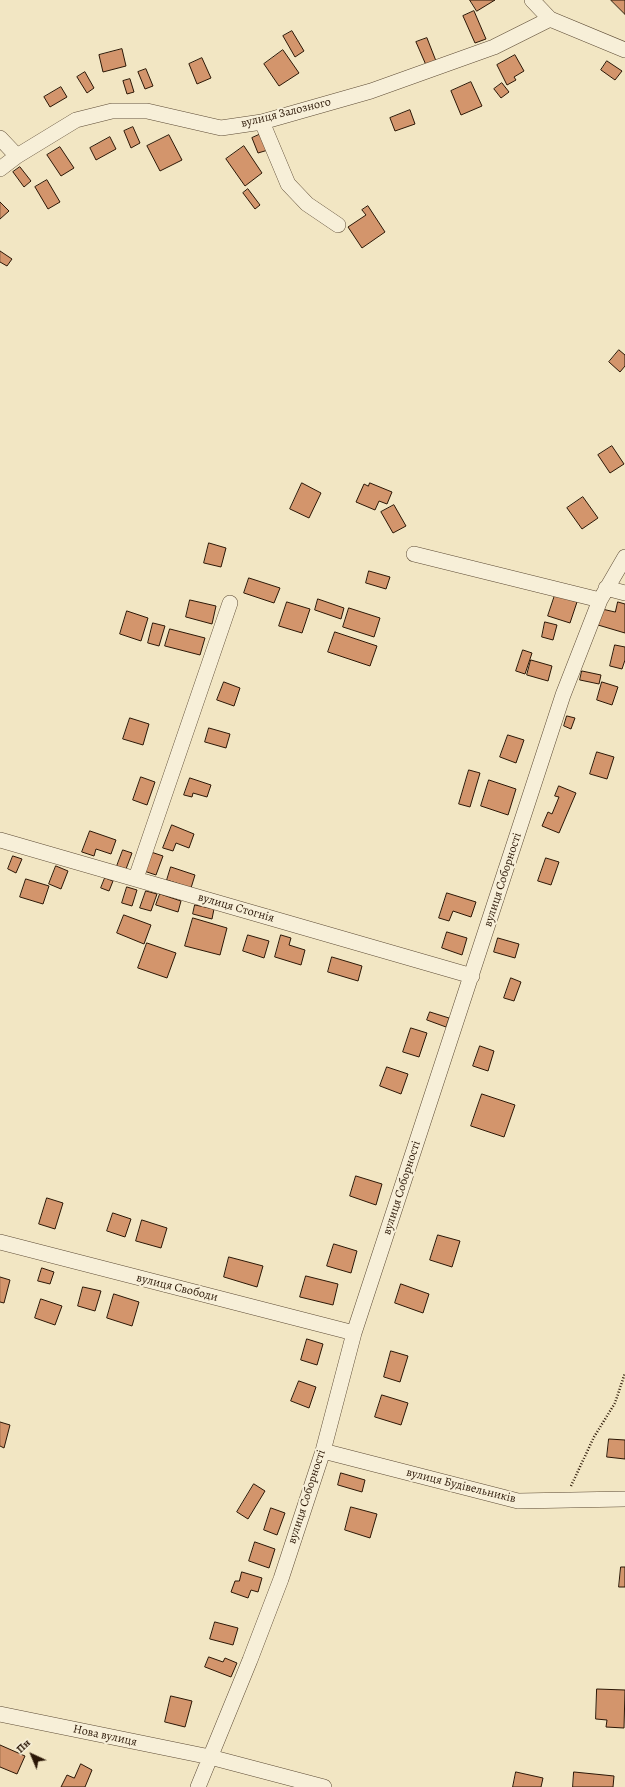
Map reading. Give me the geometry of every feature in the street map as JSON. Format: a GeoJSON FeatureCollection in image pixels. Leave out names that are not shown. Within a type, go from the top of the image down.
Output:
{"type":"FeatureCollection","features":[{"type":"Feature","properties":{"kind":"street"},"geometry":{"type":"LineString","coordinates":[[532,0],[550,19],[625,50]]}},
{"type":"Feature","properties":{"kind":"street","name":"вулиця Залозного"},"geometry":{"type":"LineString","coordinates":[[0,169],[17,156],[76,120],[112,111],[147,111],[221,128],[262,122],[371,91],[486,50],[550,19]]}},
{"type":"Feature","properties":{"kind":"street"},"geometry":{"type":"LineString","coordinates":[[262,122],[288,184],[307,204],[338,225]]}},
{"type":"Feature","properties":{"kind":"street"},"geometry":{"type":"LineString","coordinates":[[0,138],[17,156]]}},
{"type":"Feature","properties":{"kind":"street"},"geometry":{"type":"LineString","coordinates":[[414,554],[603,594],[625,593]]}},
{"type":"Feature","properties":{"kind":"street","name":"вулиця Соборності"},"geometry":{"type":"LineString","coordinates":[[198,1787],[250,1660],[281,1579],[323,1451],[354,1333],[563,695],[603,594],[625,557]]}},
{"type":"Feature","properties":{"kind":"street"},"geometry":{"type":"LineString","coordinates":[[136,878],[230,603]]}},
{"type":"Feature","properties":{"kind":"street","name":"вулиця Стогнія"},"geometry":{"type":"LineString","coordinates":[[0,840],[472,976]]}},
{"type":"Feature","properties":{"kind":"street","name":"вулиця Свободи"},"geometry":{"type":"LineString","coordinates":[[0,1242],[354,1333]]}},
{"type":"Feature","properties":{"kind":"street","name":"вулиця Будівельників"},"geometry":{"type":"LineString","coordinates":[[323,1451],[518,1501],[625,1499]]}},
{"type":"Feature","properties":{"kind":"street","name":"Нова вулиця"},"geometry":{"type":"LineString","coordinates":[[0,1714],[210,1757],[324,1787]]}},
{"type":"Feature","properties":{"kind":"path"},"geometry":{"type":"LineString","coordinates":[[565,1500],[594,1437],[615,1403],[625,1373]]}},
{"type":"Feature","properties":{"kind":"building"},"geometry":{"type":"Polygon","coordinates":[[[470,0],[495,0],[477,11],[470,0]]]}},
{"type":"Feature","properties":{"kind":"building"},"geometry":{"type":"Polygon","coordinates":[[[611,0],[625,0],[625,14],[611,0]]]}},
{"type":"Feature","properties":{"kind":"building"},"geometry":{"type":"Polygon","coordinates":[[[474,11],[486,39],[475,43],[463,16],[474,11]]]}},
{"type":"Feature","properties":{"kind":"building"},"geometry":{"type":"Polygon","coordinates":[[[292,31],[304,51],[295,57],[283,36],[292,31]]]}},
{"type":"Feature","properties":{"kind":"building"},"geometry":{"type":"Polygon","coordinates":[[[427,38],[436,61],[426,65],[416,42],[427,38]]]}},
{"type":"Feature","properties":{"kind":"building"},"geometry":{"type":"Polygon","coordinates":[[[122,49],[126,66],[103,72],[99,55],[122,49]]]}},
{"type":"Feature","properties":{"kind":"building"},"geometry":{"type":"Polygon","coordinates":[[[283,50],[299,73],[279,86],[264,64],[283,50]]]}},
{"type":"Feature","properties":{"kind":"building"},"geometry":{"type":"Polygon","coordinates":[[[515,55],[524,71],[514,77],[516,80],[507,85],[497,65],[515,55]]]}},
{"type":"Feature","properties":{"kind":"building"},"geometry":{"type":"Polygon","coordinates":[[[202,58],[211,78],[197,84],[189,64],[202,58]]]}},
{"type":"Feature","properties":{"kind":"building"},"geometry":{"type":"Polygon","coordinates":[[[607,61],[622,71],[615,80],[601,70],[607,61]]]}},
{"type":"Feature","properties":{"kind":"building"},"geometry":{"type":"Polygon","coordinates":[[[146,69],[153,86],[145,89],[138,72],[146,69]]]}},
{"type":"Feature","properties":{"kind":"building"},"geometry":{"type":"Polygon","coordinates":[[[85,72],[94,88],[87,93],[77,77],[85,72]]]}},
{"type":"Feature","properties":{"kind":"building"},"geometry":{"type":"Polygon","coordinates":[[[130,79],[134,92],[127,94],[123,81],[130,79]]]}},
{"type":"Feature","properties":{"kind":"building"},"geometry":{"type":"Polygon","coordinates":[[[471,82],[482,106],[461,115],[451,91],[471,82]]]}},
{"type":"Feature","properties":{"kind":"building"},"geometry":{"type":"Polygon","coordinates":[[[502,83],[509,92],[501,98],[494,89],[502,83]]]}},
{"type":"Feature","properties":{"kind":"building"},"geometry":{"type":"Polygon","coordinates":[[[61,87],[67,97],[50,107],[44,97],[61,87]]]}},
{"type":"Feature","properties":{"kind":"building"},"geometry":{"type":"Polygon","coordinates":[[[410,110],[415,124],[395,131],[390,118],[410,110]]]}},
{"type":"Feature","properties":{"kind":"building"},"geometry":{"type":"Polygon","coordinates":[[[133,127],[140,143],[131,148],[124,131],[133,127]]]}},
{"type":"Feature","properties":{"kind":"building"},"geometry":{"type":"Polygon","coordinates":[[[261,134],[268,150],[258,153],[252,138],[261,134]]]}},
{"type":"Feature","properties":{"kind":"building"},"geometry":{"type":"Polygon","coordinates":[[[169,135],[182,160],[160,171],[147,146],[169,135]]]}},
{"type":"Feature","properties":{"kind":"building"},"geometry":{"type":"Polygon","coordinates":[[[110,137],[116,149],[96,160],[90,148],[110,137]]]}},
{"type":"Feature","properties":{"kind":"building"},"geometry":{"type":"Polygon","coordinates":[[[244,146],[262,173],[245,186],[226,159],[244,146]]]}},
{"type":"Feature","properties":{"kind":"building"},"geometry":{"type":"Polygon","coordinates":[[[60,147],[74,168],[61,176],[47,155],[60,147]]]}},
{"type":"Feature","properties":{"kind":"building"},"geometry":{"type":"Polygon","coordinates":[[[20,167],[31,181],[24,187],[13,172],[20,167]]]}},
{"type":"Feature","properties":{"kind":"building"},"geometry":{"type":"Polygon","coordinates":[[[47,180],[60,202],[48,209],[35,187],[47,180]]]}},
{"type":"Feature","properties":{"kind":"building"},"geometry":{"type":"Polygon","coordinates":[[[248,189],[260,205],[255,209],[243,193],[248,189]]]}},
{"type":"Feature","properties":{"kind":"building"},"geometry":{"type":"Polygon","coordinates":[[[0,202],[9,211],[0,219],[0,202]]]}},
{"type":"Feature","properties":{"kind":"building"},"geometry":{"type":"Polygon","coordinates":[[[368,206],[385,232],[362,248],[348,227],[366,215],[362,210],[368,206]]]}},
{"type":"Feature","properties":{"kind":"building"},"geometry":{"type":"Polygon","coordinates":[[[0,251],[12,259],[7,266],[0,262],[0,251]]]}},
{"type":"Feature","properties":{"kind":"building"},"geometry":{"type":"Polygon","coordinates":[[[619,350],[625,355],[625,366],[620,372],[609,362],[619,350]]]}},
{"type":"Feature","properties":{"kind":"building"},"geometry":{"type":"Polygon","coordinates":[[[612,446],[624,464],[610,473],[598,455],[612,446]]]}},
{"type":"Feature","properties":{"kind":"building"},"geometry":{"type":"Polygon","coordinates":[[[302,483],[321,493],[309,518],[290,509],[302,483]]]}},
{"type":"Feature","properties":{"kind":"building"},"geometry":{"type":"Polygon","coordinates":[[[370,483],[392,492],[387,504],[379,501],[375,510],[356,502],[364,484],[368,486],[370,483]]]}},
{"type":"Feature","properties":{"kind":"building"},"geometry":{"type":"Polygon","coordinates":[[[583,497],[598,518],[582,529],[567,508],[583,497]]]}},
{"type":"Feature","properties":{"kind":"building"},"geometry":{"type":"Polygon","coordinates":[[[394,505],[406,526],[393,533],[381,512],[394,505]]]}},
{"type":"Feature","properties":{"kind":"building"},"geometry":{"type":"Polygon","coordinates":[[[209,543],[226,548],[221,567],[204,563],[209,543]]]}},
{"type":"Feature","properties":{"kind":"building"},"geometry":{"type":"Polygon","coordinates":[[[369,571],[390,577],[386,589],[366,583],[369,571]]]}},
{"type":"Feature","properties":{"kind":"building"},"geometry":{"type":"Polygon","coordinates":[[[249,578],[280,588],[274,603],[244,593],[249,578]]]}},
{"type":"Feature","properties":{"kind":"building"},"geometry":{"type":"Polygon","coordinates":[[[555,595],[577,602],[570,623],[548,616],[555,595]]]}},
{"type":"Feature","properties":{"kind":"building"},"geometry":{"type":"Polygon","coordinates":[[[318,599],[344,608],[341,619],[315,610],[318,599]]]}},
{"type":"Feature","properties":{"kind":"building"},"geometry":{"type":"Polygon","coordinates":[[[190,600],[216,606],[212,624],[186,617],[190,600]]]}},
{"type":"Feature","properties":{"kind":"building"},"geometry":{"type":"Polygon","coordinates":[[[287,602],[310,609],[302,633],[279,626],[287,602]]]}},
{"type":"Feature","properties":{"kind":"building"},"geometry":{"type":"Polygon","coordinates":[[[618,602],[625,604],[625,633],[598,625],[602,609],[615,612],[618,602]]]}},
{"type":"Feature","properties":{"kind":"building"},"geometry":{"type":"Polygon","coordinates":[[[349,608],[380,618],[374,637],[343,627],[349,608]]]}},
{"type":"Feature","properties":{"kind":"building"},"geometry":{"type":"Polygon","coordinates":[[[127,611],[148,618],[141,641],[120,634],[127,611]]]}},
{"type":"Feature","properties":{"kind":"building"},"geometry":{"type":"Polygon","coordinates":[[[545,622],[557,625],[553,640],[542,637],[545,622]]]}},
{"type":"Feature","properties":{"kind":"building"},"geometry":{"type":"Polygon","coordinates":[[[153,623],[165,626],[159,646],[148,643],[153,623]]]}},
{"type":"Feature","properties":{"kind":"building"},"geometry":{"type":"Polygon","coordinates":[[[170,629],[205,638],[200,655],[165,646],[170,629]]]}},
{"type":"Feature","properties":{"kind":"building"},"geometry":{"type":"Polygon","coordinates":[[[335,632],[377,646],[370,666],[328,652],[335,632]]]}},
{"type":"Feature","properties":{"kind":"building"},"geometry":{"type":"Polygon","coordinates":[[[615,645],[625,647],[625,660],[622,669],[610,666],[615,645]]]}},
{"type":"Feature","properties":{"kind":"building"},"geometry":{"type":"Polygon","coordinates":[[[523,650],[532,653],[525,674],[516,671],[523,650]]]}},
{"type":"Feature","properties":{"kind":"building"},"geometry":{"type":"Polygon","coordinates":[[[531,660],[552,666],[548,681],[527,675],[531,660]]]}},
{"type":"Feature","properties":{"kind":"building"},"geometry":{"type":"Polygon","coordinates":[[[582,671],[601,675],[599,684],[580,680],[582,671]]]}},
{"type":"Feature","properties":{"kind":"building"},"geometry":{"type":"Polygon","coordinates":[[[224,682],[240,688],[234,706],[217,700],[224,682]]]}},
{"type":"Feature","properties":{"kind":"building"},"geometry":{"type":"Polygon","coordinates":[[[602,682],[618,687],[612,705],[597,700],[602,682]]]}},
{"type":"Feature","properties":{"kind":"building"},"geometry":{"type":"Polygon","coordinates":[[[567,716],[575,718],[571,729],[564,726],[567,716]]]}},
{"type":"Feature","properties":{"kind":"building"},"geometry":{"type":"Polygon","coordinates":[[[130,718],[149,724],[143,745],[123,739],[130,718]]]}},
{"type":"Feature","properties":{"kind":"building"},"geometry":{"type":"Polygon","coordinates":[[[209,728],[230,734],[226,748],[205,742],[209,728]]]}},
{"type":"Feature","properties":{"kind":"building"},"geometry":{"type":"Polygon","coordinates":[[[508,735],[524,740],[516,763],[500,757],[508,735]]]}},
{"type":"Feature","properties":{"kind":"building"},"geometry":{"type":"Polygon","coordinates":[[[597,752],[614,757],[607,779],[590,774],[597,752]]]}},
{"type":"Feature","properties":{"kind":"building"},"geometry":{"type":"Polygon","coordinates":[[[469,770],[480,773],[470,807],[459,804],[469,770]]]}},
{"type":"Feature","properties":{"kind":"building"},"geometry":{"type":"Polygon","coordinates":[[[141,777],[155,782],[147,805],[133,800],[141,777]]]}},
{"type":"Feature","properties":{"kind":"building"},"geometry":{"type":"Polygon","coordinates":[[[190,778],[211,785],[207,797],[193,793],[192,797],[184,795],[190,778]]]}},
{"type":"Feature","properties":{"kind":"building"},"geometry":{"type":"Polygon","coordinates":[[[489,780],[516,789],[508,815],[481,806],[489,780]]]}},
{"type":"Feature","properties":{"kind":"building"},"geometry":{"type":"Polygon","coordinates":[[[559,786],[576,793],[559,833],[542,826],[548,812],[552,814],[559,797],[555,796],[559,786]]]}},
{"type":"Feature","properties":{"kind":"building"},"geometry":{"type":"Polygon","coordinates":[[[172,825],[194,834],[189,848],[176,843],[173,851],[163,848],[172,825]]]}},
{"type":"Feature","properties":{"kind":"building"},"geometry":{"type":"Polygon","coordinates":[[[90,831],[116,840],[111,854],[96,849],[94,856],[82,852],[90,831]]]}},
{"type":"Feature","properties":{"kind":"building"},"geometry":{"type":"Polygon","coordinates":[[[123,850],[132,853],[126,869],[117,866],[123,850]]]}},
{"type":"Feature","properties":{"kind":"building"},"geometry":{"type":"Polygon","coordinates":[[[151,852],[163,856],[156,875],[144,871],[151,852]]]}},
{"type":"Feature","properties":{"kind":"building"},"geometry":{"type":"Polygon","coordinates":[[[13,856],[22,859],[16,873],[8,869],[13,856]]]}},
{"type":"Feature","properties":{"kind":"building"},"geometry":{"type":"Polygon","coordinates":[[[546,858],[559,862],[551,885],[538,881],[546,858]]]}},
{"type":"Feature","properties":{"kind":"building"},"geometry":{"type":"Polygon","coordinates":[[[56,866],[68,871],[61,889],[49,884],[56,866]]]}},
{"type":"Feature","properties":{"kind":"building"},"geometry":{"type":"Polygon","coordinates":[[[171,867],[195,875],[191,888],[167,880],[171,867]]]}},
{"type":"Feature","properties":{"kind":"building"},"geometry":{"type":"Polygon","coordinates":[[[105,878],[113,881],[109,891],[101,888],[105,878]]]}},
{"type":"Feature","properties":{"kind":"building"},"geometry":{"type":"Polygon","coordinates":[[[26,879],[49,886],[43,904],[20,897],[26,879]]]}},
{"type":"Feature","properties":{"kind":"building"},"geometry":{"type":"Polygon","coordinates":[[[127,887],[137,890],[132,906],[122,903],[127,887]]]}},
{"type":"Feature","properties":{"kind":"building"},"geometry":{"type":"Polygon","coordinates":[[[146,891],[157,894],[151,911],[140,908],[146,891]]]}},
{"type":"Feature","properties":{"kind":"building"},"geometry":{"type":"Polygon","coordinates":[[[447,893],[476,902],[471,917],[453,911],[449,921],[439,918],[447,893]]]}},
{"type":"Feature","properties":{"kind":"building"},"geometry":{"type":"Polygon","coordinates":[[[160,894],[181,901],[178,912],[156,905],[160,894]]]}},
{"type":"Feature","properties":{"kind":"building"},"geometry":{"type":"Polygon","coordinates":[[[195,905],[214,909],[212,919],[193,914],[195,905]]]}},
{"type":"Feature","properties":{"kind":"building"},"geometry":{"type":"Polygon","coordinates":[[[124,915],[151,925],[144,944],[117,933],[124,915]]]}},
{"type":"Feature","properties":{"kind":"building"},"geometry":{"type":"Polygon","coordinates":[[[193,918],[227,928],[220,955],[185,946],[193,918]]]}},
{"type":"Feature","properties":{"kind":"building"},"geometry":{"type":"Polygon","coordinates":[[[447,932],[467,938],[462,955],[442,948],[447,932]]]}},
{"type":"Feature","properties":{"kind":"building"},"geometry":{"type":"Polygon","coordinates":[[[248,935],[269,941],[264,958],[243,951],[248,935]]]}},
{"type":"Feature","properties":{"kind":"building"},"geometry":{"type":"Polygon","coordinates":[[[281,935],[291,938],[289,945],[305,950],[301,965],[275,957],[281,935]]]}},
{"type":"Feature","properties":{"kind":"building"},"geometry":{"type":"Polygon","coordinates":[[[498,938],[519,944],[515,958],[494,952],[498,938]]]}},
{"type":"Feature","properties":{"kind":"building"},"geometry":{"type":"Polygon","coordinates":[[[147,943],[176,953],[167,978],[138,968],[147,943]]]}},
{"type":"Feature","properties":{"kind":"building"},"geometry":{"type":"Polygon","coordinates":[[[332,957],[362,966],[358,981],[328,972],[332,957]]]}},
{"type":"Feature","properties":{"kind":"building"},"geometry":{"type":"Polygon","coordinates":[[[511,978],[521,982],[514,1001],[504,998],[511,978]]]}},
{"type":"Feature","properties":{"kind":"building"},"geometry":{"type":"Polygon","coordinates":[[[430,1012],[449,1018],[446,1027],[427,1020],[430,1012]]]}},
{"type":"Feature","properties":{"kind":"building"},"geometry":{"type":"Polygon","coordinates":[[[411,1028],[427,1033],[419,1057],[403,1052],[411,1028]]]}},
{"type":"Feature","properties":{"kind":"building"},"geometry":{"type":"Polygon","coordinates":[[[480,1046],[494,1051],[488,1071],[473,1066],[480,1046]]]}},
{"type":"Feature","properties":{"kind":"building"},"geometry":{"type":"Polygon","coordinates":[[[387,1067],[408,1074],[401,1094],[380,1086],[387,1067]]]}},
{"type":"Feature","properties":{"kind":"building"},"geometry":{"type":"Polygon","coordinates":[[[482,1094],[515,1105],[504,1137],[471,1126],[482,1094]]]}},
{"type":"Feature","properties":{"kind":"building"},"geometry":{"type":"Polygon","coordinates":[[[356,1176],[382,1184],[376,1205],[350,1196],[356,1176]]]}},
{"type":"Feature","properties":{"kind":"building"},"geometry":{"type":"Polygon","coordinates":[[[47,1198],[63,1203],[55,1229],[39,1224],[47,1198]]]}},
{"type":"Feature","properties":{"kind":"building"},"geometry":{"type":"Polygon","coordinates":[[[113,1213],[131,1219],[125,1237],[107,1231],[113,1213]]]}},
{"type":"Feature","properties":{"kind":"building"},"geometry":{"type":"Polygon","coordinates":[[[142,1220],[167,1228],[161,1248],[136,1241],[142,1220]]]}},
{"type":"Feature","properties":{"kind":"building"},"geometry":{"type":"Polygon","coordinates":[[[438,1235],[460,1241],[452,1267],[430,1260],[438,1235]]]}},
{"type":"Feature","properties":{"kind":"building"},"geometry":{"type":"Polygon","coordinates":[[[334,1244],[357,1251],[351,1273],[327,1266],[334,1244]]]}},
{"type":"Feature","properties":{"kind":"building"},"geometry":{"type":"Polygon","coordinates":[[[229,1257],[263,1266],[257,1287],[224,1277],[229,1257]]]}},
{"type":"Feature","properties":{"kind":"building"},"geometry":{"type":"Polygon","coordinates":[[[42,1268],[54,1272],[50,1284],[38,1281],[42,1268]]]}},
{"type":"Feature","properties":{"kind":"building"},"geometry":{"type":"Polygon","coordinates":[[[306,1276],[338,1284],[333,1305],[300,1297],[306,1276]]]}},
{"type":"Feature","properties":{"kind":"building"},"geometry":{"type":"Polygon","coordinates":[[[0,1277],[10,1280],[4,1303],[0,1302],[0,1277]]]}},
{"type":"Feature","properties":{"kind":"building"},"geometry":{"type":"Polygon","coordinates":[[[401,1284],[429,1294],[423,1313],[395,1303],[401,1284]]]}},
{"type":"Feature","properties":{"kind":"building"},"geometry":{"type":"Polygon","coordinates":[[[83,1287],[101,1291],[95,1311],[78,1306],[83,1287]]]}},
{"type":"Feature","properties":{"kind":"building"},"geometry":{"type":"Polygon","coordinates":[[[114,1294],[139,1302],[132,1326],[107,1318],[114,1294]]]}},
{"type":"Feature","properties":{"kind":"building"},"geometry":{"type":"Polygon","coordinates":[[[41,1299],[62,1306],[55,1325],[35,1318],[41,1299]]]}},
{"type":"Feature","properties":{"kind":"building"},"geometry":{"type":"Polygon","coordinates":[[[307,1339],[323,1344],[317,1365],[301,1360],[307,1339]]]}},
{"type":"Feature","properties":{"kind":"building"},"geometry":{"type":"Polygon","coordinates":[[[391,1351],[408,1356],[400,1382],[384,1377],[391,1351]]]}},
{"type":"Feature","properties":{"kind":"building"},"geometry":{"type":"Polygon","coordinates":[[[299,1381],[316,1387],[309,1408],[291,1401],[299,1381]]]}},
{"type":"Feature","properties":{"kind":"building"},"geometry":{"type":"Polygon","coordinates":[[[382,1395],[408,1403],[401,1425],[375,1417],[382,1395]]]}},
{"type":"Feature","properties":{"kind":"building"},"geometry":{"type":"Polygon","coordinates":[[[0,1422],[10,1425],[4,1448],[0,1446],[0,1422]]]}},
{"type":"Feature","properties":{"kind":"building"},"geometry":{"type":"Polygon","coordinates":[[[609,1439],[625,1440],[625,1459],[607,1457],[609,1439]]]}},
{"type":"Feature","properties":{"kind":"building"},"geometry":{"type":"Polygon","coordinates":[[[341,1473],[365,1480],[362,1492],[338,1485],[341,1473]]]}},
{"type":"Feature","properties":{"kind":"building"},"geometry":{"type":"Polygon","coordinates":[[[254,1484],[265,1491],[248,1519],[237,1512],[254,1484]]]}},
{"type":"Feature","properties":{"kind":"building"},"geometry":{"type":"Polygon","coordinates":[[[351,1507],[377,1514],[370,1538],[345,1530],[351,1507]]]}},
{"type":"Feature","properties":{"kind":"building"},"geometry":{"type":"Polygon","coordinates":[[[271,1508],[285,1513],[277,1535],[264,1530],[271,1508]]]}},
{"type":"Feature","properties":{"kind":"building"},"geometry":{"type":"Polygon","coordinates":[[[255,1542],[275,1549],[269,1568],[249,1561],[255,1542]]]}},
{"type":"Feature","properties":{"kind":"building"},"geometry":{"type":"Polygon","coordinates":[[[621,1567],[625,1567],[625,1587],[619,1587],[621,1567]]]}},
{"type":"Feature","properties":{"kind":"building"},"geometry":{"type":"Polygon","coordinates":[[[242,1572],[262,1578],[258,1592],[251,1590],[248,1598],[231,1592],[235,1581],[239,1581],[242,1572]]]}},
{"type":"Feature","properties":{"kind":"building"},"geometry":{"type":"Polygon","coordinates":[[[215,1622],[238,1628],[233,1645],[210,1639],[215,1622]]]}},
{"type":"Feature","properties":{"kind":"building"},"geometry":{"type":"Polygon","coordinates":[[[209,1657],[223,1662],[225,1658],[237,1663],[231,1677],[205,1667],[209,1657]]]}},
{"type":"Feature","properties":{"kind":"building"},"geometry":{"type":"Polygon","coordinates":[[[597,1689],[625,1690],[624,1728],[606,1727],[607,1720],[596,1719],[597,1689]]]}},
{"type":"Feature","properties":{"kind":"building"},"geometry":{"type":"Polygon","coordinates":[[[171,1696],[192,1701],[185,1727],[165,1722],[171,1696]]]}},
{"type":"Feature","properties":{"kind":"building"},"geometry":{"type":"Polygon","coordinates":[[[0,1745],[25,1756],[17,1774],[0,1767],[0,1745]]]}},
{"type":"Feature","properties":{"kind":"building"},"geometry":{"type":"Polygon","coordinates":[[[81,1764],[92,1770],[85,1787],[61,1787],[67,1775],[74,1778],[81,1764]]]}},
{"type":"Feature","properties":{"kind":"building"},"geometry":{"type":"Polygon","coordinates":[[[516,1772],[543,1778],[541,1787],[513,1787],[516,1772]]]}},
{"type":"Feature","properties":{"kind":"building"},"geometry":{"type":"Polygon","coordinates":[[[574,1772],[614,1776],[613,1787],[573,1787],[574,1772]]]}}]}
